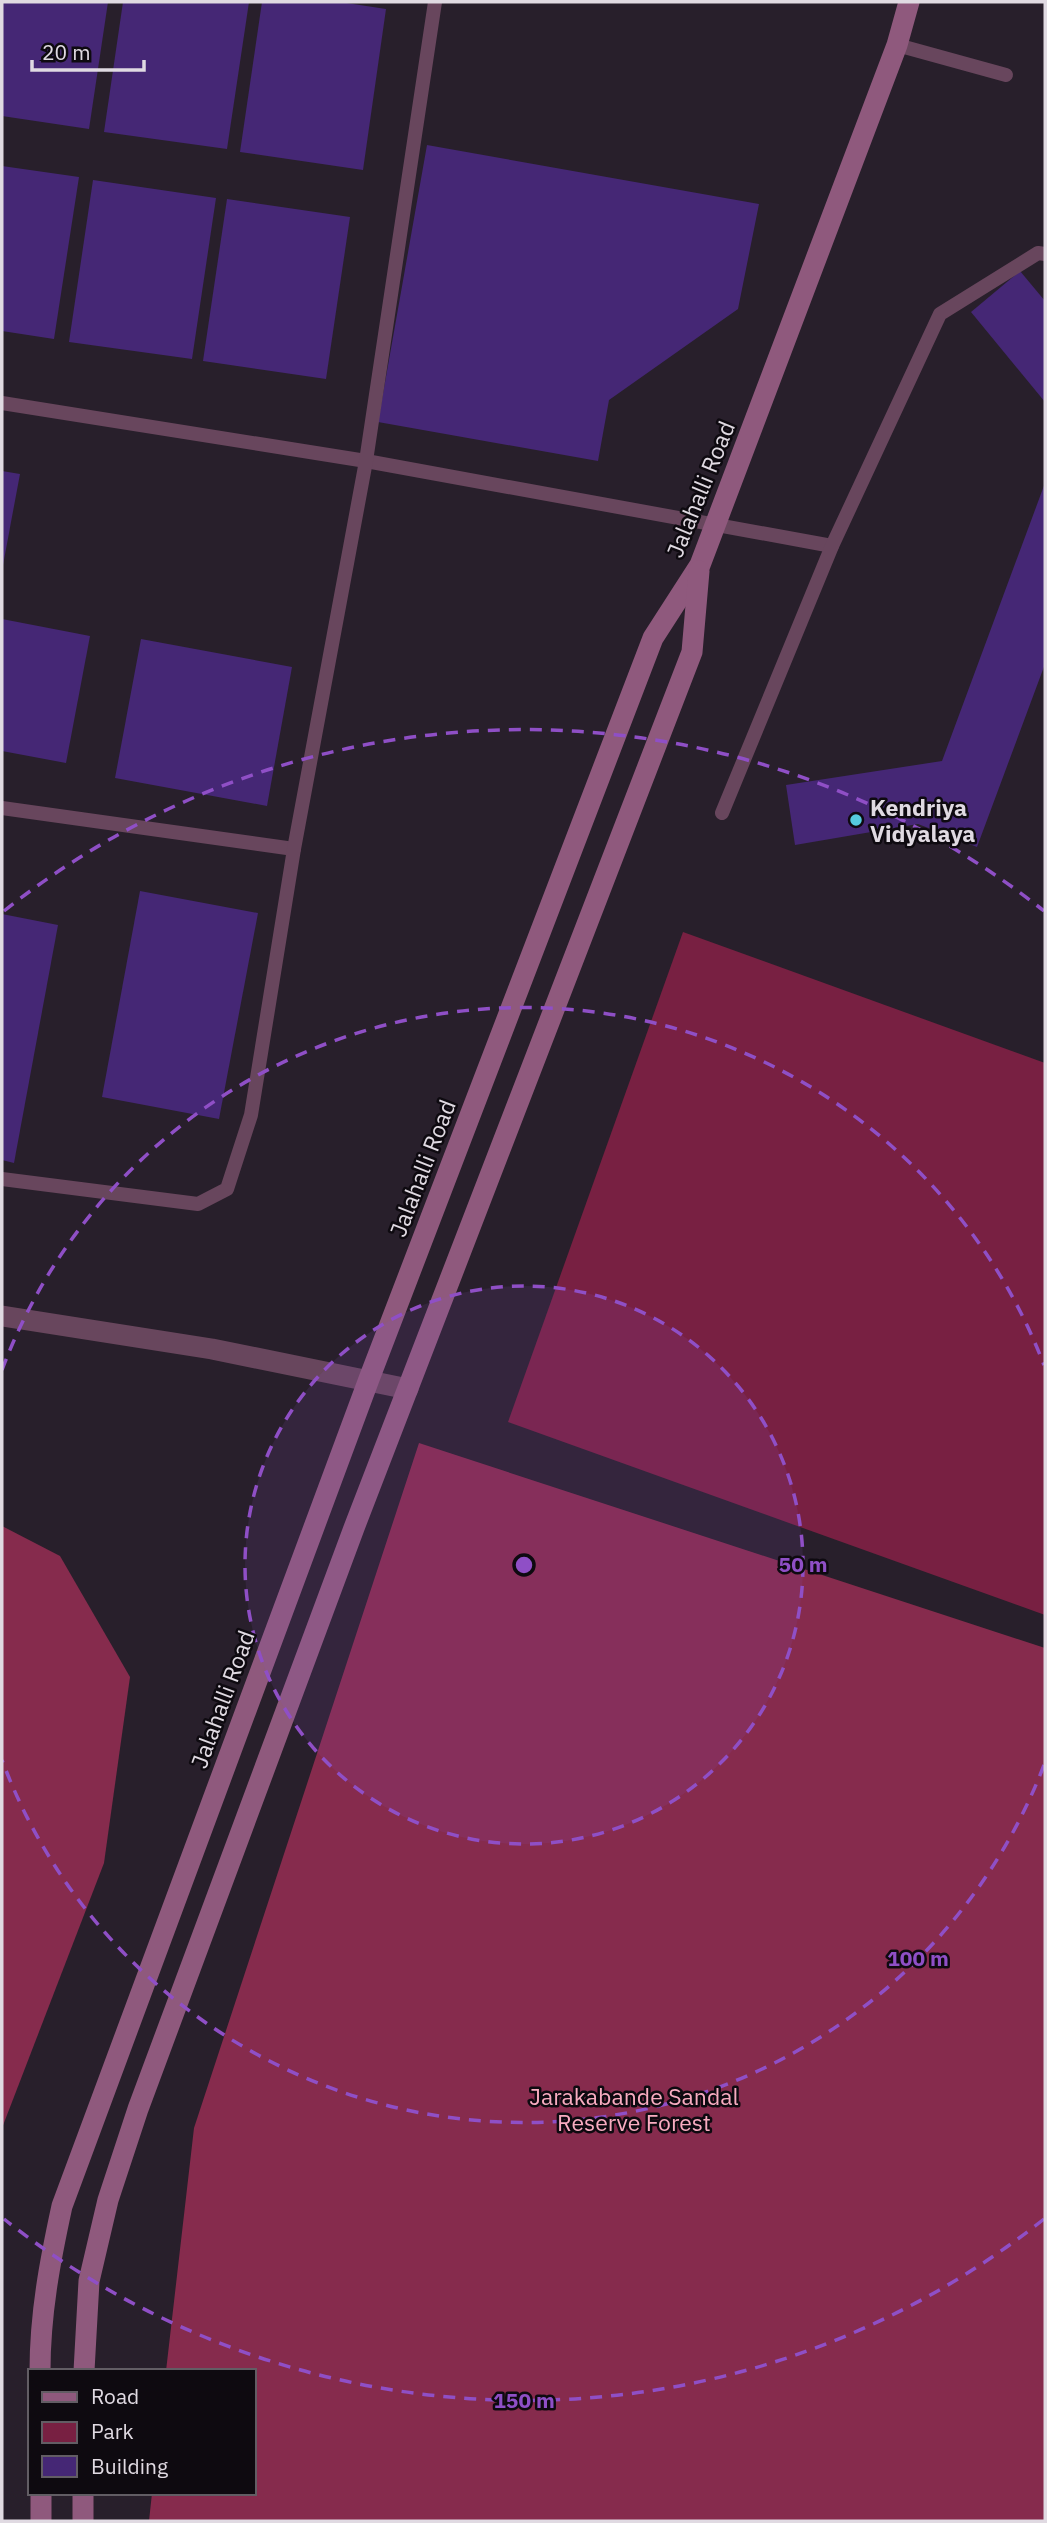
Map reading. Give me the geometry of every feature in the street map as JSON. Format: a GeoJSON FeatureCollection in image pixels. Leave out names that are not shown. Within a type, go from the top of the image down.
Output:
{"type":"FeatureCollection","features":[{"type":"Feature","properties":{"kind":"main road","name":"Jalahalli Road"},"geometry":{"type":"LineString","coordinates":[[40,2369],[40,2335],[48,2268],[62,2206],[369,1379],[653,638],[700,565],[897,45],[909,2]]}},
{"type":"Feature","properties":{"kind":"main road"},"geometry":{"type":"LineString","coordinates":[[83,2369],[89,2281],[108,2200],[133,2122],[408,1389],[692,652],[700,565]]}},
{"type":"Feature","properties":{"kind":"main road"},"geometry":{"type":"LineString","coordinates":[[41,2495],[41,2521]]}},
{"type":"Feature","properties":{"kind":"main road"},"geometry":{"type":"LineString","coordinates":[[83,2495],[83,2521]]}},
{"type":"Feature","properties":{"kind":"street"},"geometry":{"type":"LineString","coordinates":[[2,1316],[212,1349],[408,1389]]}},
{"type":"Feature","properties":{"kind":"lane"},"geometry":{"type":"LineString","coordinates":[[2,1179],[198,1204],[227,1189],[251,1115],[294,849],[366,461],[435,2]]}},
{"type":"Feature","properties":{"kind":"lane"},"geometry":{"type":"LineString","coordinates":[[897,45],[1006,75]]}},
{"type":"Feature","properties":{"kind":"lane"},"geometry":{"type":"LineString","coordinates":[[722,813],[832,546],[940,314],[1038,253],[1045,254]]}},
{"type":"Feature","properties":{"kind":"lane"},"geometry":{"type":"LineString","coordinates":[[2,403],[366,461],[832,546]]}},
{"type":"Feature","properties":{"kind":"lane"},"geometry":{"type":"LineString","coordinates":[[2,807],[294,849]]}},
{"type":"Feature","properties":{"kind":"green space"},"geometry":{"type":"Polygon","coordinates":[[[683,932],[1045,1063],[1045,1615],[508,1422],[683,932]]]}},
{"type":"Feature","properties":{"kind":"green space","name":"Jarakabande Sandal Reserve Forest"},"geometry":{"type":"Polygon","coordinates":[[[419,1443],[1045,1648],[1045,2521],[149,2521],[152,2495],[256,2495],[256,2369],[166,2369],[194,2128],[419,1443]]]}},
{"type":"Feature","properties":{"kind":"green space"},"geometry":{"type":"Polygon","coordinates":[[[2,1526],[60,1556],[130,1677],[104,1863],[2,2128],[2,1526]]]}},
{"type":"Feature","properties":{"kind":"building"},"geometry":{"type":"Polygon","coordinates":[[[2,2],[108,2],[89,129],[2,116],[2,2]]]}},
{"type":"Feature","properties":{"kind":"building"},"geometry":{"type":"Polygon","coordinates":[[[123,2],[249,2],[227,149],[104,132],[123,2]]]}},
{"type":"Feature","properties":{"kind":"building"},"geometry":{"type":"Polygon","coordinates":[[[262,2],[340,2],[386,9],[363,170],[240,152],[262,2]]]}},
{"type":"Feature","properties":{"kind":"building"},"geometry":{"type":"Polygon","coordinates":[[[427,145],[759,204],[738,309],[609,400],[598,461],[378,422],[427,145]]]}},
{"type":"Feature","properties":{"kind":"building"},"geometry":{"type":"Polygon","coordinates":[[[2,166],[79,177],[54,339],[2,331],[2,166]]]}},
{"type":"Feature","properties":{"kind":"building"},"geometry":{"type":"Polygon","coordinates":[[[93,180],[216,198],[192,359],[69,342],[93,180]]]}},
{"type":"Feature","properties":{"kind":"building"},"geometry":{"type":"Polygon","coordinates":[[[227,199],[350,217],[326,379],[203,361],[227,199]]]}},
{"type":"Feature","properties":{"kind":"building"},"geometry":{"type":"Polygon","coordinates":[[[1020,271],[1045,301],[1045,402],[971,312],[1020,271]]]}},
{"type":"Feature","properties":{"kind":"building"},"geometry":{"type":"Polygon","coordinates":[[[2,471],[20,474],[3,565],[2,565],[2,471]]]}},
{"type":"Feature","properties":{"kind":"building"},"geometry":{"type":"Polygon","coordinates":[[[1045,483],[1045,664],[977,847],[918,824],[795,845],[786,785],[942,761],[1045,483]]]}},
{"type":"Feature","properties":{"kind":"building"},"geometry":{"type":"Polygon","coordinates":[[[2,619],[90,636],[66,763],[2,751],[2,619]]]}},
{"type":"Feature","properties":{"kind":"building"},"geometry":{"type":"Polygon","coordinates":[[[141,639],[292,667],[267,806],[115,778],[141,639]]]}},
{"type":"Feature","properties":{"kind":"building"},"geometry":{"type":"Polygon","coordinates":[[[140,891],[258,913],[219,1119],[102,1097],[140,891]]]}},
{"type":"Feature","properties":{"kind":"building"},"geometry":{"type":"Polygon","coordinates":[[[2,914],[58,925],[14,1163],[2,1160],[2,914]]]}},
{"type":"Feature","properties":{"kind":"place","name":"Kendriya Vidyalaya"},"geometry":{"type":"Point","coordinates":[856,820]}}]}
